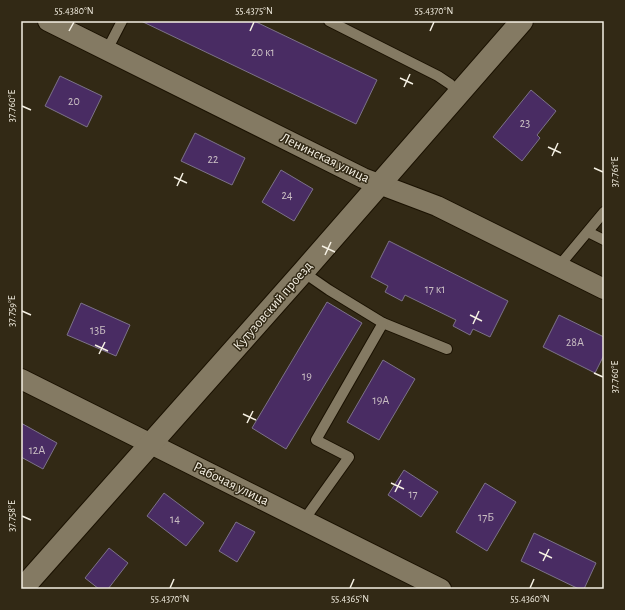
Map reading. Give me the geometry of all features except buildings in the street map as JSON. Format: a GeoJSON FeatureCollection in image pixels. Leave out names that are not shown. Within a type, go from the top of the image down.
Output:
{"type":"FeatureCollection","features":[{"type":"Feature","properties":{"kind":"street","name":"Ленинская улица"},"geometry":{"type":"LineString","coordinates":[[48,21],[363,178],[437,206],[604,289]]}},
{"type":"Feature","properties":{"kind":"street","name":"Кутузовский проезд"},"geometry":{"type":"LineString","coordinates":[[22,589],[303,272],[522,21]]}},
{"type":"Feature","properties":{"kind":"street","name":"Рабочая улица"},"geometry":{"type":"LineString","coordinates":[[21,379],[441,589]]}},
{"type":"Feature","properties":{"kind":"lane"},"geometry":{"type":"LineString","coordinates":[[107,50],[122,21]]}},
{"type":"Feature","properties":{"kind":"lane"},"geometry":{"type":"LineString","coordinates":[[329,21],[438,76],[450,84],[459,93]]}},
{"type":"Feature","properties":{"kind":"lane"},"geometry":{"type":"LineString","coordinates":[[559,266],[604,212]]}},
{"type":"Feature","properties":{"kind":"lane"},"geometry":{"type":"LineString","coordinates":[[588,232],[604,240]]}},
{"type":"Feature","properties":{"kind":"lane"},"geometry":{"type":"LineString","coordinates":[[303,272],[329,290],[383,322],[447,349]]}},
{"type":"Feature","properties":{"kind":"lane"},"geometry":{"type":"LineString","coordinates":[[304,520],[349,457],[316,440],[383,322]]}}]}
